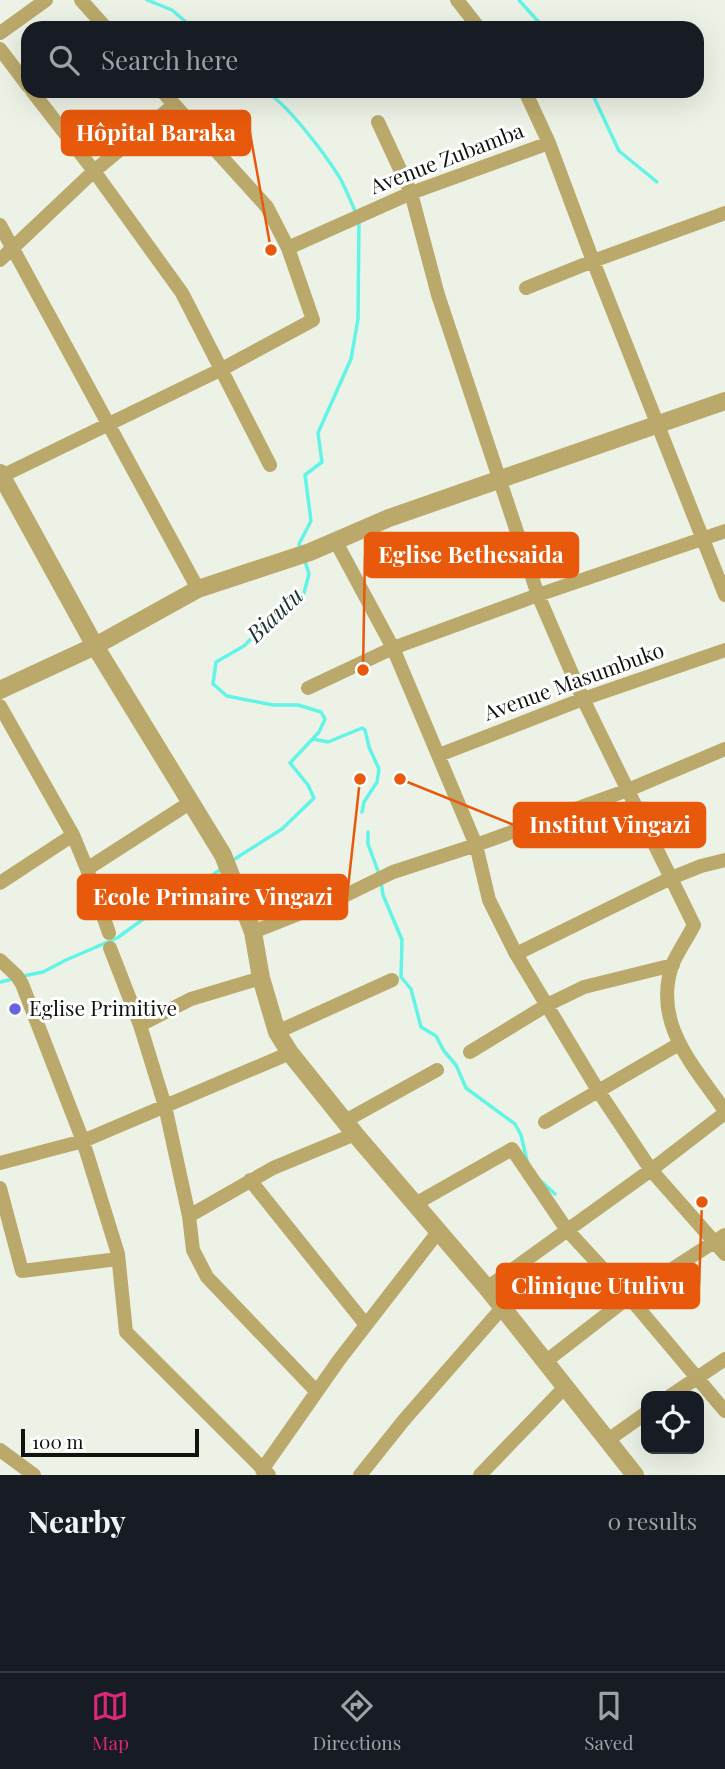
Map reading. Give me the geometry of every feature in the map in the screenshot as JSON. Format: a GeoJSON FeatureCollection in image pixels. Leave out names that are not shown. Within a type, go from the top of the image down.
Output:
{"type":"FeatureCollection","features":[{"type":"Feature","properties":{"kind":"street"},"geometry":{"type":"LineString","coordinates":[[0,33],[47,0]]}},
{"type":"Feature","properties":{"kind":"street"},"geometry":{"type":"LineString","coordinates":[[81,0],[100,21]]}},
{"type":"Feature","properties":{"kind":"street"},"geometry":{"type":"LineString","coordinates":[[457,0],[474,21]]}},
{"type":"Feature","properties":{"kind":"street"},"geometry":{"type":"LineString","coordinates":[[0,50],[21,77]]}},
{"type":"Feature","properties":{"kind":"street"},"geometry":{"type":"LineString","coordinates":[[37,98],[182,293],[270,465]]}},
{"type":"Feature","properties":{"kind":"street"},"geometry":{"type":"LineString","coordinates":[[168,98],[267,207],[288,248],[313,320],[110,425],[0,476],[95,646],[226,862],[253,932],[261,978],[277,1032],[290,1053],[350,1128],[487,1288],[608,1440],[629,1473]]}},
{"type":"Feature","properties":{"kind":"street"},"geometry":{"type":"LineString","coordinates":[[528,98],[549,143],[725,595]]}},
{"type":"Feature","properties":{"kind":"street"},"geometry":{"type":"LineString","coordinates":[[0,260],[94,171],[174,105]]}},
{"type":"Feature","properties":{"kind":"street"},"geometry":{"type":"LineString","coordinates":[[378,122],[411,194],[438,295],[538,595],[583,699],[694,925],[673,965],[666,1009],[679,1044],[725,1112],[651,1170],[487,1288]]}},
{"type":"Feature","properties":{"kind":"street","name":"Avenue Zubamba"},"geometry":{"type":"LineString","coordinates":[[288,248],[411,194],[549,143]]}},
{"type":"Feature","properties":{"kind":"street"},"geometry":{"type":"LineString","coordinates":[[526,288],[725,213]]}},
{"type":"Feature","properties":{"kind":"street"},"geometry":{"type":"LineString","coordinates":[[0,225],[198,589]]}},
{"type":"Feature","properties":{"kind":"street"},"geometry":{"type":"LineString","coordinates":[[0,690],[95,646],[198,589],[304,554],[389,518],[725,401]]}},
{"type":"Feature","properties":{"kind":"street"},"geometry":{"type":"LineString","coordinates":[[308,688],[393,648],[725,531]]}},
{"type":"Feature","properties":{"kind":"street"},"geometry":{"type":"LineString","coordinates":[[336,542],[393,648],[476,845],[489,900],[516,954],[599,1092],[651,1170],[720,1239],[725,1254]]}},
{"type":"Feature","properties":{"kind":"street","name":"Avenue Masumbuko"},"geometry":{"type":"LineString","coordinates":[[439,755],[583,699],[725,649]]}},
{"type":"Feature","properties":{"kind":"street"},"geometry":{"type":"LineString","coordinates":[[0,706],[73,835],[87,869],[165,1106],[189,1216],[193,1250],[207,1277],[316,1391]]}},
{"type":"Feature","properties":{"kind":"street"},"geometry":{"type":"LineString","coordinates":[[253,932],[344,897],[393,872],[628,790],[725,749]]}},
{"type":"Feature","properties":{"kind":"street"},"geometry":{"type":"LineString","coordinates":[[87,869],[191,802]]}},
{"type":"Feature","properties":{"kind":"street"},"geometry":{"type":"LineString","coordinates":[[0,883],[73,835]]}},
{"type":"Feature","properties":{"kind":"street"},"geometry":{"type":"LineString","coordinates":[[516,954],[671,878],[725,860]]}},
{"type":"Feature","properties":{"kind":"street"},"geometry":{"type":"LineString","coordinates":[[0,960],[19,980],[82,1141],[118,1259],[125,1332],[266,1473],[316,1391],[438,1232]]}},
{"type":"Feature","properties":{"kind":"street"},"geometry":{"type":"LineString","coordinates":[[470,1052],[547,1005],[584,987],[673,965]]}},
{"type":"Feature","properties":{"kind":"street"},"geometry":{"type":"LineString","coordinates":[[140,1025],[191,999],[261,978]]}},
{"type":"Feature","properties":{"kind":"street"},"geometry":{"type":"LineString","coordinates":[[277,1032],[392,980]]}},
{"type":"Feature","properties":{"kind":"street"},"geometry":{"type":"LineString","coordinates":[[545,1122],[679,1044]]}},
{"type":"Feature","properties":{"kind":"street"},"geometry":{"type":"LineString","coordinates":[[0,1163],[82,1141],[290,1053]]}},
{"type":"Feature","properties":{"kind":"street"},"geometry":{"type":"LineString","coordinates":[[189,1216],[250,1180],[350,1128],[437,1070]]}},
{"type":"Feature","properties":{"kind":"street"},"geometry":{"type":"LineString","coordinates":[[415,1204],[512,1149],[568,1230],[629,1297],[725,1411]]}},
{"type":"Feature","properties":{"kind":"street"},"geometry":{"type":"LineString","coordinates":[[250,1180],[366,1325]]}},
{"type":"Feature","properties":{"kind":"street"},"geometry":{"type":"LineString","coordinates":[[0,1188],[22,1271],[118,1259]]}},
{"type":"Feature","properties":{"kind":"street"},"geometry":{"type":"LineString","coordinates":[[545,1363],[629,1297],[720,1239]]}},
{"type":"Feature","properties":{"kind":"street"},"geometry":{"type":"LineString","coordinates":[[360,1475],[404,1420],[502,1308]]}},
{"type":"Feature","properties":{"kind":"street"},"geometry":{"type":"LineString","coordinates":[[677,1391],[725,1359]]}},
{"type":"Feature","properties":{"kind":"street"},"geometry":{"type":"LineString","coordinates":[[480,1475],[564,1388]]}},
{"type":"Feature","properties":{"kind":"street"},"geometry":{"type":"LineString","coordinates":[[608,1440],[641,1417]]}},
{"type":"Feature","properties":{"kind":"street"},"geometry":{"type":"LineString","coordinates":[[0,1450],[34,1475]]}},
{"type":"Feature","properties":{"kind":"waterway","name":"Biautu"},"geometry":{"type":"LineString","coordinates":[[147,0],[172,10],[185,21]]}},
{"type":"Feature","properties":{"kind":"waterway"},"geometry":{"type":"LineString","coordinates":[[519,0],[538,21]]}},
{"type":"Feature","properties":{"kind":"waterway","name":"Biautu"},"geometry":{"type":"LineString","coordinates":[[275,98],[316,144],[340,178],[356,213]]}},
{"type":"Feature","properties":{"kind":"waterway"},"geometry":{"type":"LineString","coordinates":[[594,98],[619,151],[657,182]]}},
{"type":"Feature","properties":{"kind":"waterway","name":"Biautu"},"geometry":{"type":"LineString","coordinates":[[301,550],[299,544],[311,521],[305,475],[322,462],[318,433],[351,359],[358,319],[359,220]]}},
{"type":"Feature","properties":{"kind":"waterway","name":"Biautu"},"geometry":{"type":"LineString","coordinates":[[233,860],[282,829],[314,798],[308,785],[290,763],[319,732],[325,719],[321,712],[298,705],[273,705],[227,696],[213,684],[216,662],[244,646],[277,612],[304,593],[309,574],[305,561]]}},
{"type":"Feature","properties":{"kind":"waterway"},"geometry":{"type":"LineString","coordinates":[[313,739],[328,742],[362,728],[365,730],[379,769],[377,782],[364,802],[362,812]]}},
{"type":"Feature","properties":{"kind":"waterway"},"geometry":{"type":"LineString","coordinates":[[368,832],[368,844],[379,874]]}},
{"type":"Feature","properties":{"kind":"waterway","name":"Biautu"},"geometry":{"type":"LineString","coordinates":[[23,976],[43,972],[117,938],[221,869]]}},
{"type":"Feature","properties":{"kind":"waterway"},"geometry":{"type":"LineString","coordinates":[[381,882],[383,895],[402,940],[401,977],[411,989],[421,1027],[436,1036],[456,1065],[466,1088],[515,1124],[521,1135],[527,1161]]}},
{"type":"Feature","properties":{"kind":"waterway","name":"Biautu"},"geometry":{"type":"LineString","coordinates":[[0,982],[13,979]]}},
{"type":"Feature","properties":{"kind":"waterway"},"geometry":{"type":"LineString","coordinates":[[541,1181],[555,1194]]}},
{"type":"Feature","properties":{"kind":"place","name":"Hôpital Baraka"},"geometry":{"type":"Point","coordinates":[271,250]}},
{"type":"Feature","properties":{"kind":"place","name":"Eglise Bethesaida"},"geometry":{"type":"Point","coordinates":[363,670]}},
{"type":"Feature","properties":{"kind":"place","name":"Ecole Primaire Vingazi"},"geometry":{"type":"Point","coordinates":[360,779]}},
{"type":"Feature","properties":{"kind":"place","name":"Institut Vingazi"},"geometry":{"type":"Point","coordinates":[400,779]}},
{"type":"Feature","properties":{"kind":"place","name":"Eglise Primitive"},"geometry":{"type":"Point","coordinates":[15,1009]}},
{"type":"Feature","properties":{"kind":"place","name":"Clinique Utulivu"},"geometry":{"type":"Point","coordinates":[702,1202]}}]}
